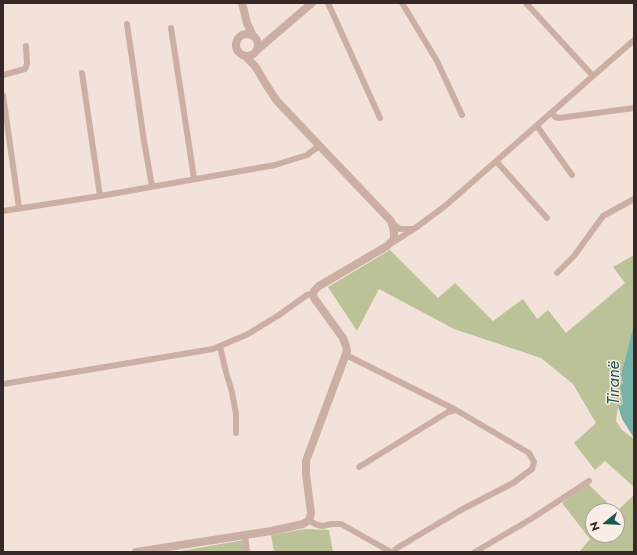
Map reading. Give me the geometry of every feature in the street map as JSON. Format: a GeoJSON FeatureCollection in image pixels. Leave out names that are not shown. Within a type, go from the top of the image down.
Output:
{"type":"FeatureCollection","features":[{"type":"Feature","properties":{"kind":"street"},"geometry":{"type":"LineString","coordinates":[[245,56],[249,56],[256,52],[312,3]]}},
{"type":"Feature","properties":{"kind":"street"},"geometry":{"type":"LineString","coordinates":[[328,3],[380,118]]}},
{"type":"Feature","properties":{"kind":"street"},"geometry":{"type":"LineString","coordinates":[[402,3],[437,61],[462,116]]}},
{"type":"Feature","properties":{"kind":"street"},"geometry":{"type":"LineString","coordinates":[[526,3],[593,76]]}},
{"type":"Feature","properties":{"kind":"street"},"geometry":{"type":"LineString","coordinates":[[243,5],[247,23],[258,43],[256,52],[259,72]]}},
{"type":"Feature","properties":{"kind":"street"},"geometry":{"type":"LineString","coordinates":[[243,5],[244,26],[238,39],[237,50],[245,56],[259,72],[272,94],[319,146],[391,221],[400,229],[414,229]]}},
{"type":"Feature","properties":{"kind":"street"},"geometry":{"type":"LineString","coordinates":[[127,24],[152,186]]}},
{"type":"Feature","properties":{"kind":"street"},"geometry":{"type":"LineString","coordinates":[[171,28],[194,178]]}},
{"type":"Feature","properties":{"kind":"street"},"geometry":{"type":"LineString","coordinates":[[238,39],[244,35],[267,40],[274,36]]}},
{"type":"Feature","properties":{"kind":"street"},"geometry":{"type":"LineString","coordinates":[[3,384],[197,353],[220,347],[268,322],[295,305],[307,295],[313,294],[319,286],[414,229],[445,206],[634,41]]}},
{"type":"Feature","properties":{"kind":"street"},"geometry":{"type":"LineString","coordinates":[[3,75],[25,70],[27,64],[26,46]]}},
{"type":"Feature","properties":{"kind":"street"},"geometry":{"type":"LineString","coordinates":[[82,73],[100,196]]}},
{"type":"Feature","properties":{"kind":"street"},"geometry":{"type":"LineString","coordinates":[[3,94],[20,208]]}},
{"type":"Feature","properties":{"kind":"street"},"geometry":{"type":"LineString","coordinates":[[552,114],[559,118],[634,108]]}},
{"type":"Feature","properties":{"kind":"street"},"geometry":{"type":"LineString","coordinates":[[537,126],[572,175]]}},
{"type":"Feature","properties":{"kind":"street"},"geometry":{"type":"LineString","coordinates":[[3,211],[100,196],[194,178],[275,165],[306,155],[319,146]]}},
{"type":"Feature","properties":{"kind":"street"},"geometry":{"type":"LineString","coordinates":[[496,161],[547,218]]}},
{"type":"Feature","properties":{"kind":"street"},"geometry":{"type":"LineString","coordinates":[[557,273],[574,256],[603,216],[634,199]]}},
{"type":"Feature","properties":{"kind":"street"},"geometry":{"type":"LineString","coordinates":[[387,246],[393,240],[394,236],[391,221]]}},
{"type":"Feature","properties":{"kind":"street"},"geometry":{"type":"LineString","coordinates":[[136,552],[245,535],[299,525],[310,520],[312,514],[306,474],[306,461],[346,355],[346,346],[343,338],[314,298],[313,294]]}},
{"type":"Feature","properties":{"kind":"street"},"geometry":{"type":"LineString","coordinates":[[220,347],[232,392],[236,414],[236,433]]}},
{"type":"Feature","properties":{"kind":"street"},"geometry":{"type":"LineString","coordinates":[[310,520],[315,524],[322,526],[341,524],[392,552],[396,548],[460,510],[513,483],[534,466],[533,458],[529,453],[456,410],[346,355]]}},
{"type":"Feature","properties":{"kind":"street"},"geometry":{"type":"LineString","coordinates":[[359,467],[448,412],[456,410]]}},
{"type":"Feature","properties":{"kind":"street"},"geometry":{"type":"LineString","coordinates":[[475,552],[531,519],[589,481]]}},
{"type":"Feature","properties":{"kind":"street"},"geometry":{"type":"LineString","coordinates":[[245,535],[248,552]]}},
{"type":"Feature","properties":{"kind":"green space"},"geometry":{"type":"Polygon","coordinates":[[[390,250],[438,298],[455,283],[493,321],[523,299],[537,319],[548,310],[566,333],[625,283],[613,267],[634,255],[634,324],[621,375],[623,383],[621,397],[623,405],[618,406],[616,421],[622,430],[634,439],[634,487],[605,461],[595,470],[574,443],[596,423],[573,384],[541,358],[454,329],[379,289],[357,331],[328,287],[390,250]]]}},
{"type":"Feature","properties":{"kind":"green space"},"geometry":{"type":"Polygon","coordinates":[[[588,484],[608,503],[585,503],[585,533],[562,503],[588,484]]]}},
{"type":"Feature","properties":{"kind":"green space"},"geometry":{"type":"Polygon","coordinates":[[[634,495],[634,552],[579,552],[587,543],[625,543],[625,503],[634,495]]]}},
{"type":"Feature","properties":{"kind":"green space"},"geometry":{"type":"Polygon","coordinates":[[[305,529],[329,530],[333,552],[274,552],[271,535],[305,529]]]}},
{"type":"Feature","properties":{"kind":"green space"},"geometry":{"type":"Polygon","coordinates":[[[244,540],[245,552],[175,552],[244,540]]]}},
{"type":"Feature","properties":{"kind":"water"},"geometry":{"type":"Polygon","coordinates":[[[634,324],[634,438],[622,419],[618,406],[623,405],[620,387],[623,383],[621,375],[634,324]]]}},
{"type":"Feature","properties":{"kind":"water label","name":"Tiranë"},"geometry":{"type":"Point","coordinates":[615,383]}}]}
